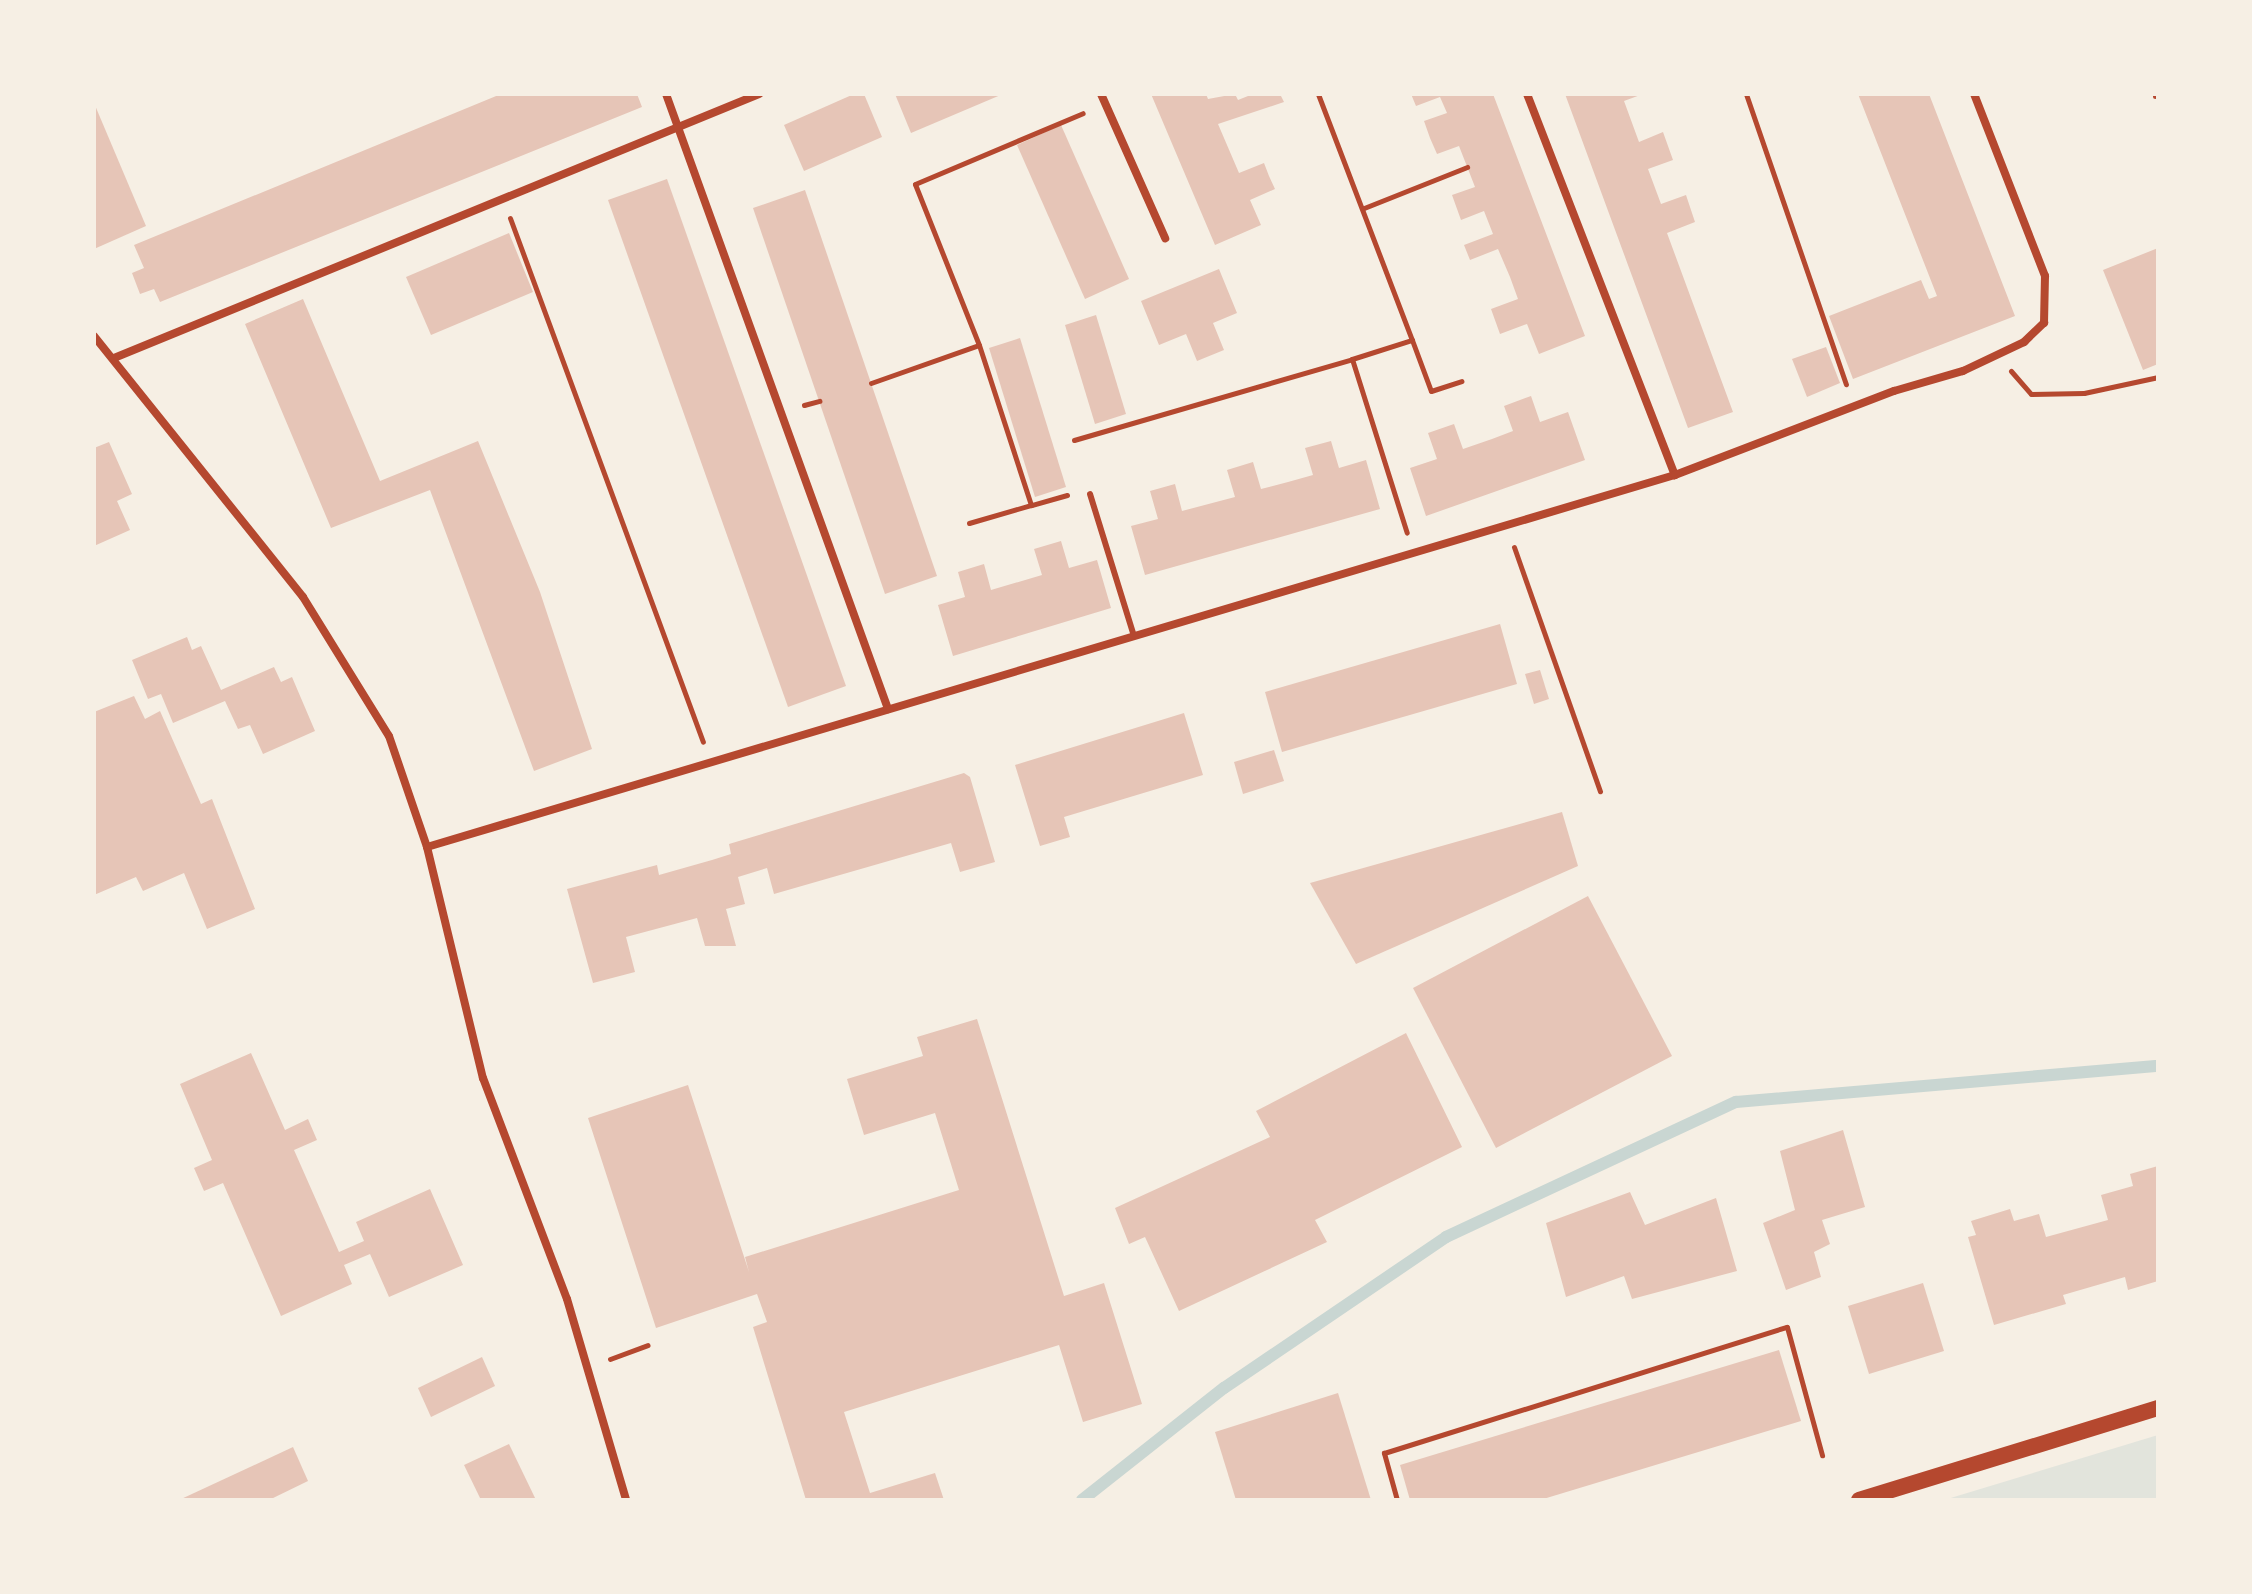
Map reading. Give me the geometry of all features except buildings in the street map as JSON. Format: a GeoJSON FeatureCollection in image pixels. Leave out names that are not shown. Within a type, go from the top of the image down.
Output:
{"type":"FeatureCollection","features":[{"type":"Feature","properties":{"kind":"main road"},"geometry":{"type":"LineString","coordinates":[[1859,1500],[2158,1408]]}},
{"type":"Feature","properties":{"kind":"street"},"geometry":{"type":"LineString","coordinates":[[666,94],[888,709]]}},
{"type":"Feature","properties":{"kind":"street"},"geometry":{"type":"LineString","coordinates":[[114,358],[759,94]]}},
{"type":"Feature","properties":{"kind":"street"},"geometry":{"type":"LineString","coordinates":[[1101,94],[1165,238]]}},
{"type":"Feature","properties":{"kind":"street"},"geometry":{"type":"LineString","coordinates":[[1527,94],[1675,475]]}},
{"type":"Feature","properties":{"kind":"street"},"geometry":{"type":"LineString","coordinates":[[427,847],[1675,475],[1854,406],[1963,371],[2024,342],[2044,323],[2045,276],[1974,94]]}},
{"type":"Feature","properties":{"kind":"street"},"geometry":{"type":"LineString","coordinates":[[94,336],[303,597],[389,736],[427,847],[483,1078],[567,1299],[626,1500]]}},
{"type":"Feature","properties":{"kind":"lane"},"geometry":{"type":"LineString","coordinates":[[1090,494],[1134,636]]}},
{"type":"Feature","properties":{"kind":"path"},"geometry":{"type":"LineString","coordinates":[[1318,94],[1364,208],[1431,391],[1461,381]]}},
{"type":"Feature","properties":{"kind":"path"},"geometry":{"type":"LineString","coordinates":[[1746,94],[1854,406]]}},
{"type":"Feature","properties":{"kind":"path"},"geometry":{"type":"LineString","coordinates":[[1031,505],[979,345],[915,184],[1105,103]]}},
{"type":"Feature","properties":{"kind":"path"},"geometry":{"type":"LineString","coordinates":[[1364,208],[1467,167]]}},
{"type":"Feature","properties":{"kind":"path"},"geometry":{"type":"LineString","coordinates":[[502,199],[545,302],[710,762]]}},
{"type":"Feature","properties":{"kind":"path"},"geometry":{"type":"LineString","coordinates":[[1074,440],[1412,340]]}},
{"type":"Feature","properties":{"kind":"path"},"geometry":{"type":"LineString","coordinates":[[871,383],[979,345]]}},
{"type":"Feature","properties":{"kind":"path"},"geometry":{"type":"LineString","coordinates":[[1998,354],[2031,394],[2084,393],[2158,377]]}},
{"type":"Feature","properties":{"kind":"path"},"geometry":{"type":"LineString","coordinates":[[1352,359],[1414,553]]}},
{"type":"Feature","properties":{"kind":"path"},"geometry":{"type":"LineString","coordinates":[[969,523],[1074,493]]}},
{"type":"Feature","properties":{"kind":"path"},"geometry":{"type":"LineString","coordinates":[[1506,525],[1600,791]]}},
{"type":"Feature","properties":{"kind":"path"},"geometry":{"type":"LineString","coordinates":[[1397,1500],[1384,1453],[1787,1327],[1822,1455]]}},
{"type":"Feature","properties":{"kind":"path"},"geometry":{"type":"LineString","coordinates":[[610,1359],[648,1345]]}},
{"type":"Feature","properties":{"kind":"shaded area"},"geometry":{"type":"Polygon","coordinates":[[[2158,1435],[2158,1500],[1944,1500],[2158,1435]]]}},
{"type":"Feature","properties":{"kind":"waterway"},"geometry":{"type":"LineString","coordinates":[[1082,1500],[1224,1388],[1446,1237],[1736,1102],[2158,1066]]}}]}
